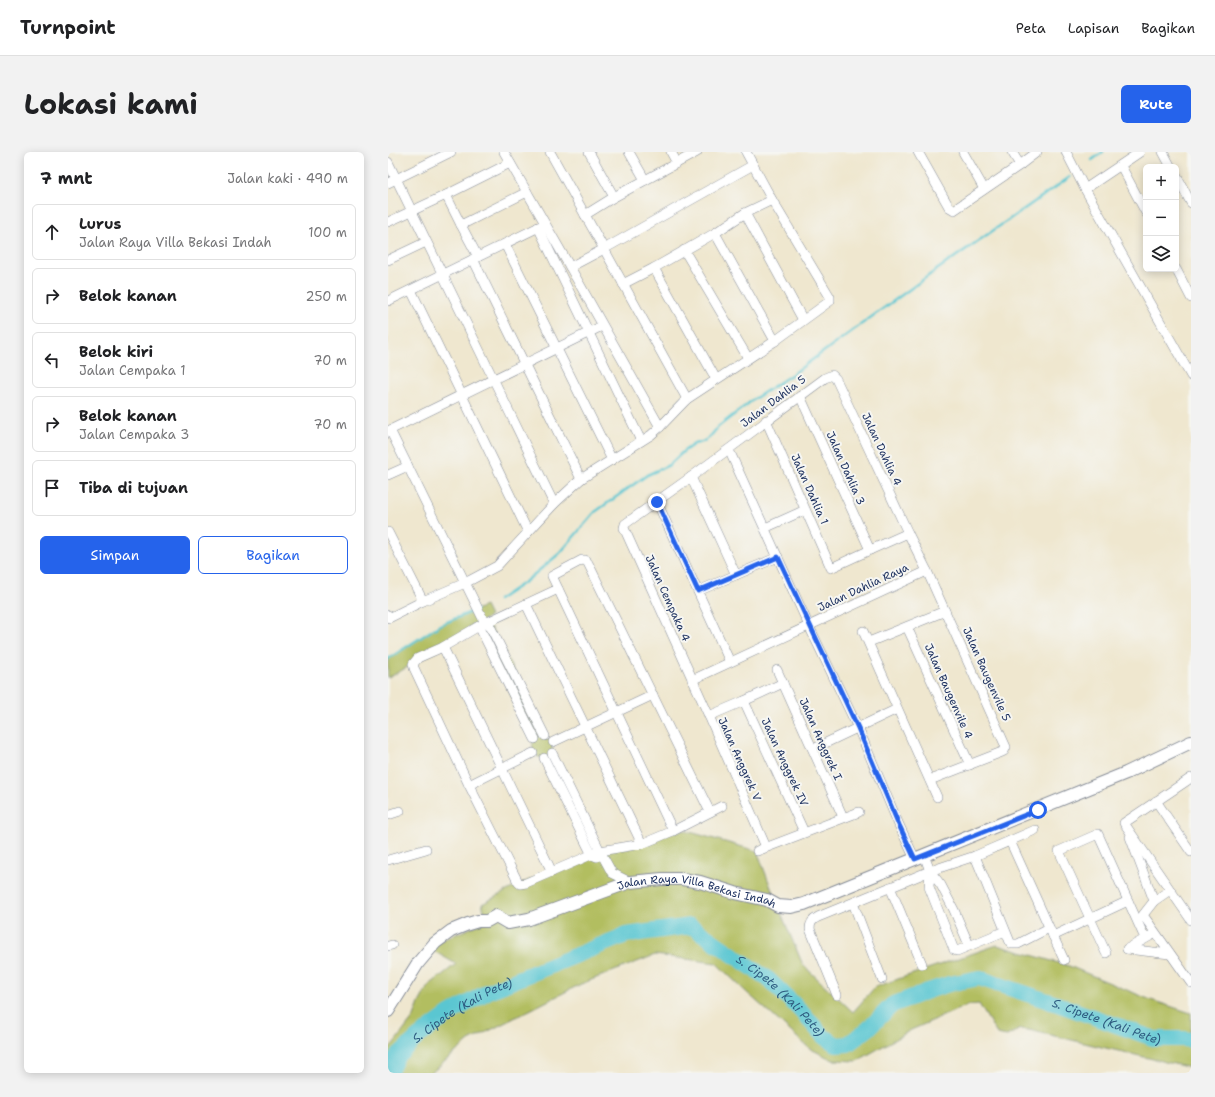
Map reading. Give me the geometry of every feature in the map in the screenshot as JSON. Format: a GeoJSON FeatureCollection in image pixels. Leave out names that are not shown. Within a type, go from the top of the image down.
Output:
{"type":"FeatureCollection","features":[{"type":"Feature","properties":{"kind":"main road","name":"Jalan Raya Villa Bekasi Indah"},"geometry":{"type":"LineString","coordinates":[[388,1011],[418,963],[435,943],[451,931],[468,924],[478,921],[487,921],[496,916],[508,923],[533,918],[630,882],[662,879],[682,879],[700,882],[735,893],[767,900],[778,906],[792,907],[804,904],[1126,773],[1191,742]]}},
{"type":"Feature","properties":{"kind":"street"},"geometry":{"type":"LineString","coordinates":[[392,181],[451,152]]}},
{"type":"Feature","properties":{"kind":"street"},"geometry":{"type":"LineString","coordinates":[[504,152],[527,192],[589,332],[641,441]]}},
{"type":"Feature","properties":{"kind":"street"},"geometry":{"type":"LineString","coordinates":[[550,152],[687,399]]}},
{"type":"Feature","properties":{"kind":"street"},"geometry":{"type":"LineString","coordinates":[[589,152],[614,197]]}},
{"type":"Feature","properties":{"kind":"street"},"geometry":{"type":"LineString","coordinates":[[629,152],[645,180]]}},
{"type":"Feature","properties":{"kind":"street"},"geometry":{"type":"LineString","coordinates":[[671,152],[677,163]]}},
{"type":"Feature","properties":{"kind":"street"},"geometry":{"type":"LineString","coordinates":[[585,215],[614,197],[697,152]]}},
{"type":"Feature","properties":{"kind":"street"},"geometry":{"type":"LineString","coordinates":[[388,618],[465,583],[497,566],[554,504],[581,479],[641,441],[660,427],[687,399],[775,341],[830,301],[830,297],[772,200],[746,152]]}},
{"type":"Feature","properties":{"kind":"street"},"geometry":{"type":"LineString","coordinates":[[918,152],[949,207],[952,209],[955,209],[1037,152]]}},
{"type":"Feature","properties":{"kind":"street"},"geometry":{"type":"LineString","coordinates":[[963,152],[984,189]]}},
{"type":"Feature","properties":{"kind":"street"},"geometry":{"type":"LineString","coordinates":[[1012,152],[1020,165]]}},
{"type":"Feature","properties":{"kind":"street"},"geometry":{"type":"LineString","coordinates":[[1085,189],[1140,152]]}},
{"type":"Feature","properties":{"kind":"street"},"geometry":{"type":"LineString","coordinates":[[1163,152],[1170,164]]}},
{"type":"Feature","properties":{"kind":"street"},"geometry":{"type":"LineString","coordinates":[[1067,154],[1085,189],[1191,376]]}},
{"type":"Feature","properties":{"kind":"street"},"geometry":{"type":"LineString","coordinates":[[388,162],[392,181],[411,210],[554,504]]}},
{"type":"Feature","properties":{"kind":"street"},"geometry":{"type":"LineString","coordinates":[[388,222],[510,163]]}},
{"type":"Feature","properties":{"kind":"street"},"geometry":{"type":"LineString","coordinates":[[570,267],[753,165]]}},
{"type":"Feature","properties":{"kind":"street"},"geometry":{"type":"LineString","coordinates":[[1121,166],[1143,207]]}},
{"type":"Feature","properties":{"kind":"street"},"geometry":{"type":"LineString","coordinates":[[1179,181],[1191,203]]}},
{"type":"Feature","properties":{"kind":"street"},"geometry":{"type":"LineString","coordinates":[[461,225],[527,192]]}},
{"type":"Feature","properties":{"kind":"street"},"geometry":{"type":"LineString","coordinates":[[446,195],[524,364],[581,479]]}},
{"type":"Feature","properties":{"kind":"street"},"geometry":{"type":"LineString","coordinates":[[623,284],[654,268],[745,214],[772,200]]}},
{"type":"Feature","properties":{"kind":"street"},"geometry":{"type":"LineString","coordinates":[[745,214],[803,320]]}},
{"type":"Feature","properties":{"kind":"street"},"geometry":{"type":"LineString","coordinates":[[388,301],[542,226]]}},
{"type":"Feature","properties":{"kind":"street"},"geometry":{"type":"LineString","coordinates":[[542,226],[570,267],[660,427]]}},
{"type":"Feature","properties":{"kind":"street"},"geometry":{"type":"LineString","coordinates":[[715,233],[775,341]]}},
{"type":"Feature","properties":{"kind":"street"},"geometry":{"type":"LineString","coordinates":[[388,260],[426,242]]}},
{"type":"Feature","properties":{"kind":"street"},"geometry":{"type":"LineString","coordinates":[[505,244],[612,460]]}},
{"type":"Feature","properties":{"kind":"street"},"geometry":{"type":"LineString","coordinates":[[684,250],[748,358]]}},
{"type":"Feature","properties":{"kind":"street"},"geometry":{"type":"LineString","coordinates":[[654,268],[716,379]]}},
{"type":"Feature","properties":{"kind":"street"},"geometry":{"type":"LineString","coordinates":[[1179,272],[1187,280],[1191,298]]}},
{"type":"Feature","properties":{"kind":"street"},"geometry":{"type":"LineString","coordinates":[[410,290],[528,532]]}},
{"type":"Feature","properties":{"kind":"street"},"geometry":{"type":"LineString","coordinates":[[535,739],[465,583],[389,430],[602,326]]}},
{"type":"Feature","properties":{"kind":"street","name":"Jalan Dahlia 5"},"geometry":{"type":"LineString","coordinates":[[624,527],[625,524],[729,450],[766,420],[825,378],[832,376]]}},
{"type":"Feature","properties":{"kind":"street","name":"Jalan Dahlia 4"},"geometry":{"type":"LineString","coordinates":[[832,376],[836,379],[927,571]]}},
{"type":"Feature","properties":{"kind":"street","name":"Jalan Dahlia 3"},"geometry":{"type":"LineString","coordinates":[[800,396],[870,550]]}},
{"type":"Feature","properties":{"kind":"street","name":"Jalan Dahlia 1"},"geometry":{"type":"LineString","coordinates":[[766,420],[831,568],[870,550]]}},
{"type":"Feature","properties":{"kind":"street"},"geometry":{"type":"LineString","coordinates":[[729,450],[858,728],[899,825],[919,857],[941,885],[954,910],[969,946]]}},
{"type":"Feature","properties":{"kind":"street"},"geometry":{"type":"LineString","coordinates":[[388,475],[408,466]]}},
{"type":"Feature","properties":{"kind":"street"},"geometry":{"type":"LineString","coordinates":[[691,478],[736,575]]}},
{"type":"Feature","properties":{"kind":"street"},"geometry":{"type":"LineString","coordinates":[[657,502],[730,662]]}},
{"type":"Feature","properties":{"kind":"street"},"geometry":{"type":"LineString","coordinates":[[765,528],[806,510]]}},
{"type":"Feature","properties":{"kind":"street","name":"Jalan Cempaka 4"},"geometry":{"type":"LineString","coordinates":[[624,527],[692,680]]}},
{"type":"Feature","properties":{"kind":"street"},"geometry":{"type":"LineString","coordinates":[[388,532],[423,601]]}},
{"type":"Feature","properties":{"kind":"street"},"geometry":{"type":"LineString","coordinates":[[870,550],[908,533]]}},
{"type":"Feature","properties":{"kind":"street"},"geometry":{"type":"LineString","coordinates":[[698,591],[778,557]]}},
{"type":"Feature","properties":{"kind":"street"},"geometry":{"type":"LineString","coordinates":[[673,831],[552,576],[582,560],[585,560],[710,812]]}},
{"type":"Feature","properties":{"kind":"street","name":"Jalan Dahlia Raya"},"geometry":{"type":"LineString","coordinates":[[692,680],[927,571]]}},
{"type":"Feature","properties":{"kind":"street","name":"Jalan Baugenvile 5"},"geometry":{"type":"LineString","coordinates":[[927,571],[1006,747],[1004,751],[970,765]]}},
{"type":"Feature","properties":{"kind":"street"},"geometry":{"type":"LineString","coordinates":[[558,589],[483,623],[443,647],[416,660],[413,666],[469,785],[518,882],[520,884],[525,883],[599,855],[642,844],[673,831],[722,806]]}},
{"type":"Feature","properties":{"kind":"street"},"geometry":{"type":"LineString","coordinates":[[526,604],[642,844]]}},
{"type":"Feature","properties":{"kind":"street"},"geometry":{"type":"LineString","coordinates":[[869,642],[945,611]]}},
{"type":"Feature","properties":{"kind":"street"},"geometry":{"type":"LineString","coordinates":[[483,623],[545,736],[553,742],[554,748],[549,757],[537,757],[533,753],[533,742],[535,739],[545,736]]}},
{"type":"Feature","properties":{"kind":"street","name":"Jalan Baugenvile 4"},"geometry":{"type":"LineString","coordinates":[[907,626],[970,765]]}},
{"type":"Feature","properties":{"kind":"street"},"geometry":{"type":"LineString","coordinates":[[863,631],[937,797]]}},
{"type":"Feature","properties":{"kind":"street"},"geometry":{"type":"LineString","coordinates":[[443,647],[552,872]]}},
{"type":"Feature","properties":{"kind":"street","name":"Jalan Anggrek I"},"geometry":{"type":"LineString","coordinates":[[777,670],[843,817]]}},
{"type":"Feature","properties":{"kind":"street","name":"Jalan Anggrek V"},"geometry":{"type":"LineString","coordinates":[[692,680],[709,716],[762,849],[804,832]]}},
{"type":"Feature","properties":{"kind":"street"},"geometry":{"type":"LineString","coordinates":[[709,716],[744,702],[783,683]]}},
{"type":"Feature","properties":{"kind":"street"},"geometry":{"type":"LineString","coordinates":[[553,742],[653,695]]}},
{"type":"Feature","properties":{"kind":"street","name":"Jalan Anggrek IV"},"geometry":{"type":"LineString","coordinates":[[744,702],[804,832]]}},
{"type":"Feature","properties":{"kind":"street"},"geometry":{"type":"LineString","coordinates":[[813,749],[897,709]]}},
{"type":"Feature","properties":{"kind":"street"},"geometry":{"type":"LineString","coordinates":[[469,785],[533,753]]}},
{"type":"Feature","properties":{"kind":"street"},"geometry":{"type":"LineString","coordinates":[[552,753],[599,855]]}},
{"type":"Feature","properties":{"kind":"street"},"geometry":{"type":"LineString","coordinates":[[544,758],[599,855],[612,873],[630,882]]}},
{"type":"Feature","properties":{"kind":"street"},"geometry":{"type":"LineString","coordinates":[[930,780],[970,765]]}},
{"type":"Feature","properties":{"kind":"street"},"geometry":{"type":"LineString","coordinates":[[1124,823],[1156,801],[1190,781]]}},
{"type":"Feature","properties":{"kind":"street"},"geometry":{"type":"LineString","coordinates":[[1156,801],[1191,852]]}},
{"type":"Feature","properties":{"kind":"street"},"geometry":{"type":"LineString","coordinates":[[388,815],[400,811]]}},
{"type":"Feature","properties":{"kind":"street"},"geometry":{"type":"LineString","coordinates":[[804,832],[859,812]]}},
{"type":"Feature","properties":{"kind":"street"},"geometry":{"type":"LineString","coordinates":[[1124,823],[1191,920]]}},
{"type":"Feature","properties":{"kind":"street"},"geometry":{"type":"LineString","coordinates":[[1124,823],[1154,901]]}},
{"type":"Feature","properties":{"kind":"street"},"geometry":{"type":"LineString","coordinates":[[837,995],[810,929],[810,924],[815,919],[890,887],[974,856],[1035,830]]}},
{"type":"Feature","properties":{"kind":"street"},"geometry":{"type":"LineString","coordinates":[[1106,953],[1059,851],[1098,834],[1143,934]]}},
{"type":"Feature","properties":{"kind":"street"},"geometry":{"type":"LineString","coordinates":[[1010,841],[1064,960]]}},
{"type":"Feature","properties":{"kind":"street"},"geometry":{"type":"LineString","coordinates":[[388,860],[426,849]]}},
{"type":"Feature","properties":{"kind":"street"},"geometry":{"type":"LineString","coordinates":[[974,856],[1008,940],[1012,944],[1018,944],[1090,919],[1128,901]]}},
{"type":"Feature","properties":{"kind":"street"},"geometry":{"type":"LineString","coordinates":[[930,871],[928,887],[954,950],[957,951],[1005,931]]}},
{"type":"Feature","properties":{"kind":"street"},"geometry":{"type":"LineString","coordinates":[[890,887],[922,964]]}},
{"type":"Feature","properties":{"kind":"street"},"geometry":{"type":"LineString","coordinates":[[1170,890],[1154,901],[1143,915],[1191,983]]}},
{"type":"Feature","properties":{"kind":"street"},"geometry":{"type":"LineString","coordinates":[[852,903],[882,979]]}},
{"type":"Feature","properties":{"kind":"street"},"geometry":{"type":"LineString","coordinates":[[1155,933],[1127,949],[1170,954]]}},
{"type":"Feature","properties":{"kind":"green space"},"geometry":{"type":"Polygon","coordinates":[[[485,606],[490,616],[443,647],[388,678],[388,659],[440,625],[485,606]]]}},
{"type":"Feature","properties":{"kind":"green space"},"geometry":{"type":"Polygon","coordinates":[[[488,622],[548,738],[553,742],[552,753],[600,851],[683,830],[757,851],[803,965],[853,1012],[875,987],[997,945],[1069,966],[1151,1000],[1191,1013],[1191,1068],[1029,1030],[1020,1029],[1007,1036],[997,1034],[979,1004],[968,1005],[911,1030],[857,1061],[833,1060],[809,1048],[716,963],[655,955],[581,984],[469,1041],[431,1073],[388,1073],[388,1049],[414,1017],[419,1003],[428,986],[456,964],[430,949],[435,943],[487,921],[482,904],[520,884],[592,855],[544,759],[534,754],[532,749],[533,742],[479,626],[488,622]]]}},
{"type":"Feature","properties":{"kind":"waterway"},"geometry":{"type":"LineString","coordinates":[[1092,160],[1103,152]]}},
{"type":"Feature","properties":{"kind":"waterway"},"geometry":{"type":"LineString","coordinates":[[498,600],[525,582],[560,553],[595,512],[647,475],[669,465],[694,444],[709,438],[718,427],[754,399],[794,373],[935,271],[1070,177]]}},
{"type":"Feature","properties":{"kind":"waterway"},"geometry":{"type":"LineString","coordinates":[[388,659],[440,625],[476,610]]}},
{"type":"Feature","properties":{"kind":"waterway","name":"S. Cipete (Kali Pete)"},"geometry":{"type":"LineString","coordinates":[[389,1073],[398,1055],[418,1037],[449,1014],[489,991],[626,935],[691,926],[768,979],[797,1007],[824,1037],[837,1045],[848,1044],[868,1029],[892,1005],[949,984],[979,978],[1155,1039],[1191,1040]]}},
{"type":"Feature","properties":{"kind":"route"},"geometry":{"type":"LineString","coordinates":[[657,502],[698,591],[778,557],[858,728],[915,859],[1038,810]]}}]}
